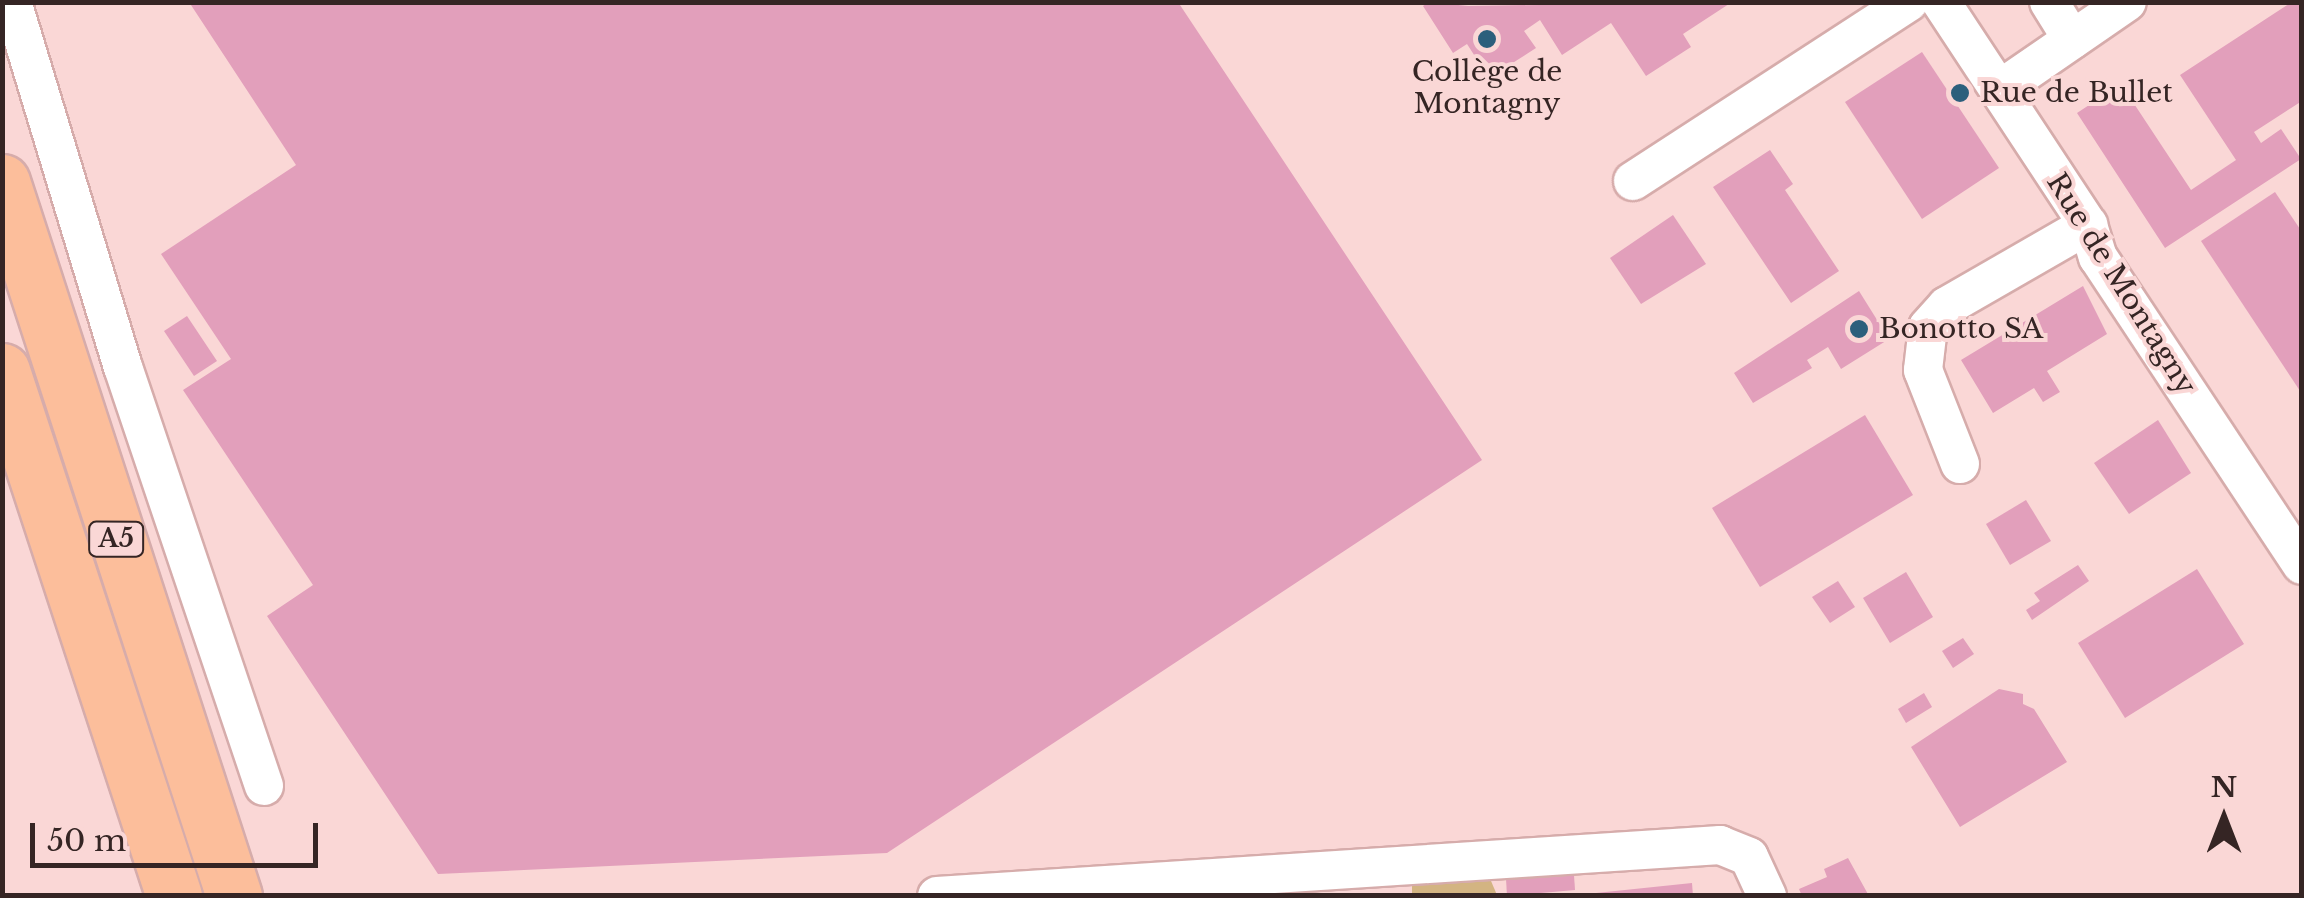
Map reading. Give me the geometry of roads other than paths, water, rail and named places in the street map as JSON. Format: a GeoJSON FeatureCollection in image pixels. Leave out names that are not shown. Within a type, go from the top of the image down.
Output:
{"type":"FeatureCollection","features":[{"type":"Feature","properties":{"kind":"highway","name":"A5"},"geometry":{"type":"LineString","coordinates":[[2,182],[234,896]]}},
{"type":"Feature","properties":{"kind":"highway","name":"A5"},"geometry":{"type":"LineString","coordinates":[[2,371],[174,896]]}},
{"type":"Feature","properties":{"kind":"street"},"geometry":{"type":"LineString","coordinates":[[12,2],[129,386],[264,786]]}},
{"type":"Feature","properties":{"kind":"street"},"geometry":{"type":"LineString","coordinates":[[1633,181],[1909,2]]}},
{"type":"Feature","properties":{"kind":"street","name":"Rue de Montagny"},"geometry":{"type":"LineString","coordinates":[[1941,2],[2088,226],[2098,257],[2302,565]]}},
{"type":"Feature","properties":{"kind":"street"},"geometry":{"type":"LineString","coordinates":[[2049,2],[2072,39]]}},
{"type":"Feature","properties":{"kind":"street"},"geometry":{"type":"LineString","coordinates":[[1999,90],[2127,2]]}},
{"type":"Feature","properties":{"kind":"street"},"geometry":{"type":"LineString","coordinates":[[1960,464],[1923,370],[1928,327],[1947,306],[2088,226]]}},
{"type":"Feature","properties":{"kind":"street"},"geometry":{"type":"LineString","coordinates":[[937,896],[1486,864],[1720,845],[1749,857],[1767,896]]}},
{"type":"Feature","properties":{"kind":"place","name":"Collège de Montagny"},"geometry":{"type":"Point","coordinates":[1487,39]}},
{"type":"Feature","properties":{"kind":"place","name":"Rue de Bullet"},"geometry":{"type":"Point","coordinates":[1960,93]}},
{"type":"Feature","properties":{"kind":"place","name":"Bonotto SA"},"geometry":{"type":"Point","coordinates":[1859,329]}}]}
